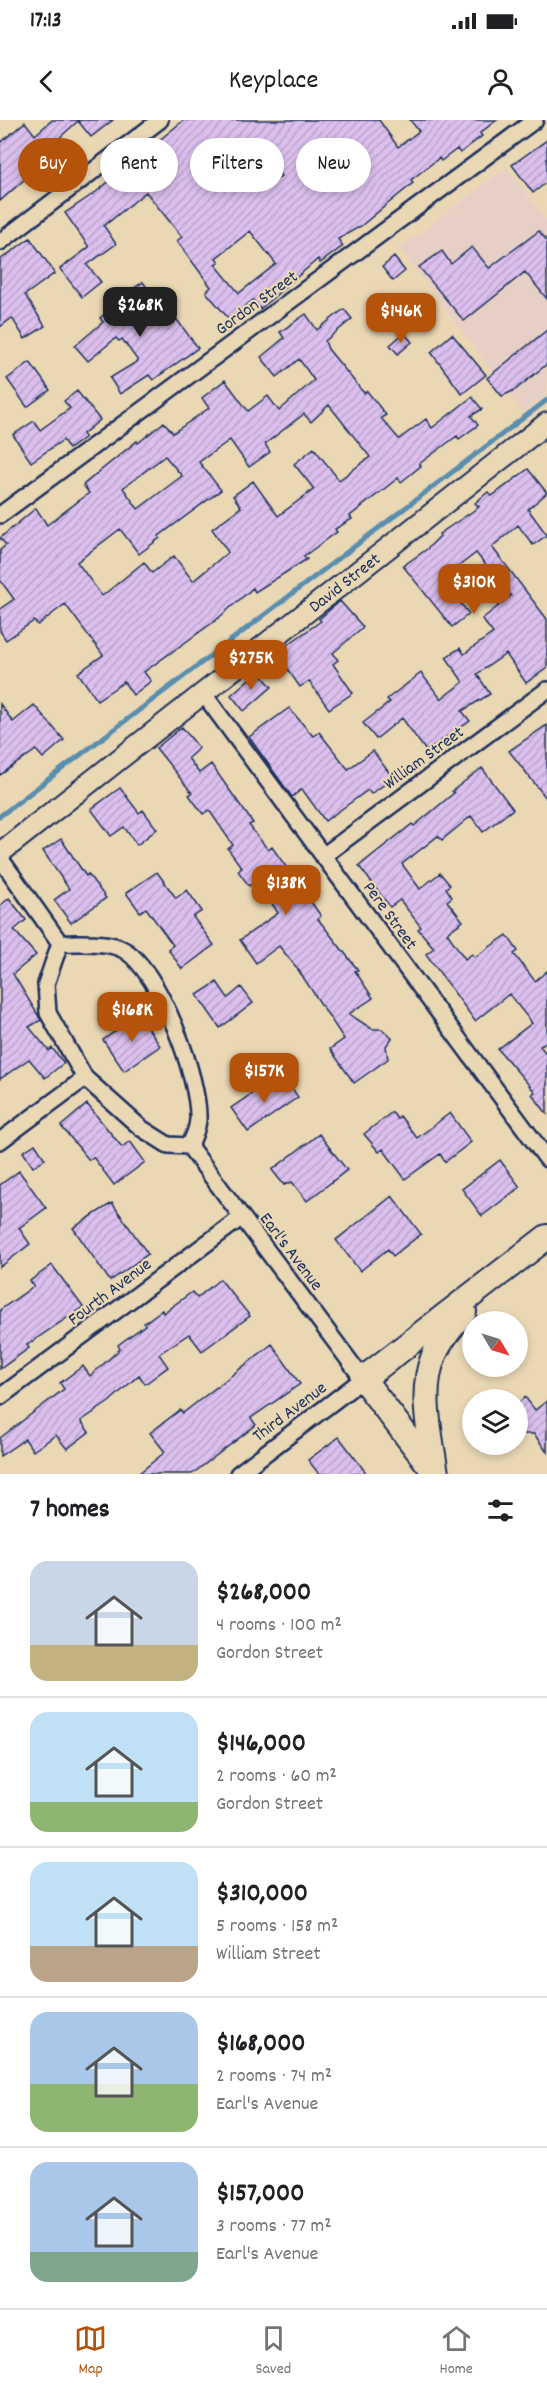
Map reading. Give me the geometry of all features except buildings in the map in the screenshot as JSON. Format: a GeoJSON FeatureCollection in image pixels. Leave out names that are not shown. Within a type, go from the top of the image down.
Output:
{"type":"FeatureCollection","features":[{"type":"Feature","properties":{"kind":"main road"},"geometry":{"type":"LineString","coordinates":[[436,1474],[363,1378],[547,1237]]}},
{"type":"Feature","properties":{"kind":"main road"},"geometry":{"type":"LineString","coordinates":[[436,1474],[426,1406],[432,1360],[445,1336],[490,1280]]}},
{"type":"Feature","properties":{"kind":"street"},"geometry":{"type":"LineString","coordinates":[[0,242],[160,120]]}},
{"type":"Feature","properties":{"kind":"street","name":"Gordon Street"},"geometry":{"type":"LineString","coordinates":[[0,515],[535,120]]}},
{"type":"Feature","properties":{"kind":"street","name":"David Street"},"geometry":{"type":"LineString","coordinates":[[0,853],[547,423]]}},
{"type":"Feature","properties":{"kind":"street","name":"William Street"},"geometry":{"type":"LineString","coordinates":[[323,856],[547,690]]}},
{"type":"Feature","properties":{"kind":"street","name":"Pere Street"},"geometry":{"type":"LineString","coordinates":[[203,693],[547,1159]]}},
{"type":"Feature","properties":{"kind":"street"},"geometry":{"type":"LineString","coordinates":[[0,858],[60,943]]}},
{"type":"Feature","properties":{"kind":"street"},"geometry":{"type":"LineString","coordinates":[[60,943],[99,944],[124,950],[144,969],[164,1001],[196,1090],[198,1119],[196,1132],[189,1146],[168,1145],[159,1140],[109,1102],[85,1078],[48,1013],[46,984],[60,943]]}},
{"type":"Feature","properties":{"kind":"street"},"geometry":{"type":"LineString","coordinates":[[0,1141],[85,1078]]}},
{"type":"Feature","properties":{"kind":"street","name":"Earl's Avenue"},"geometry":{"type":"LineString","coordinates":[[189,1146],[363,1378]]}},
{"type":"Feature","properties":{"kind":"street","name":"Fourth Avenue"},"geometry":{"type":"LineString","coordinates":[[0,1397],[242,1217]]}},
{"type":"Feature","properties":{"kind":"street","name":"Third Avenue"},"geometry":{"type":"LineString","coordinates":[[238,1474],[363,1378]]}},
{"type":"Feature","properties":{"kind":"shaded area"},"geometry":{"type":"Polygon","coordinates":[[[507,167],[547,221],[547,395],[524,413],[399,248],[507,167]]]}},
{"type":"Feature","properties":{"kind":"waterway"},"geometry":{"type":"LineString","coordinates":[[0,816],[547,400]]}}]}
